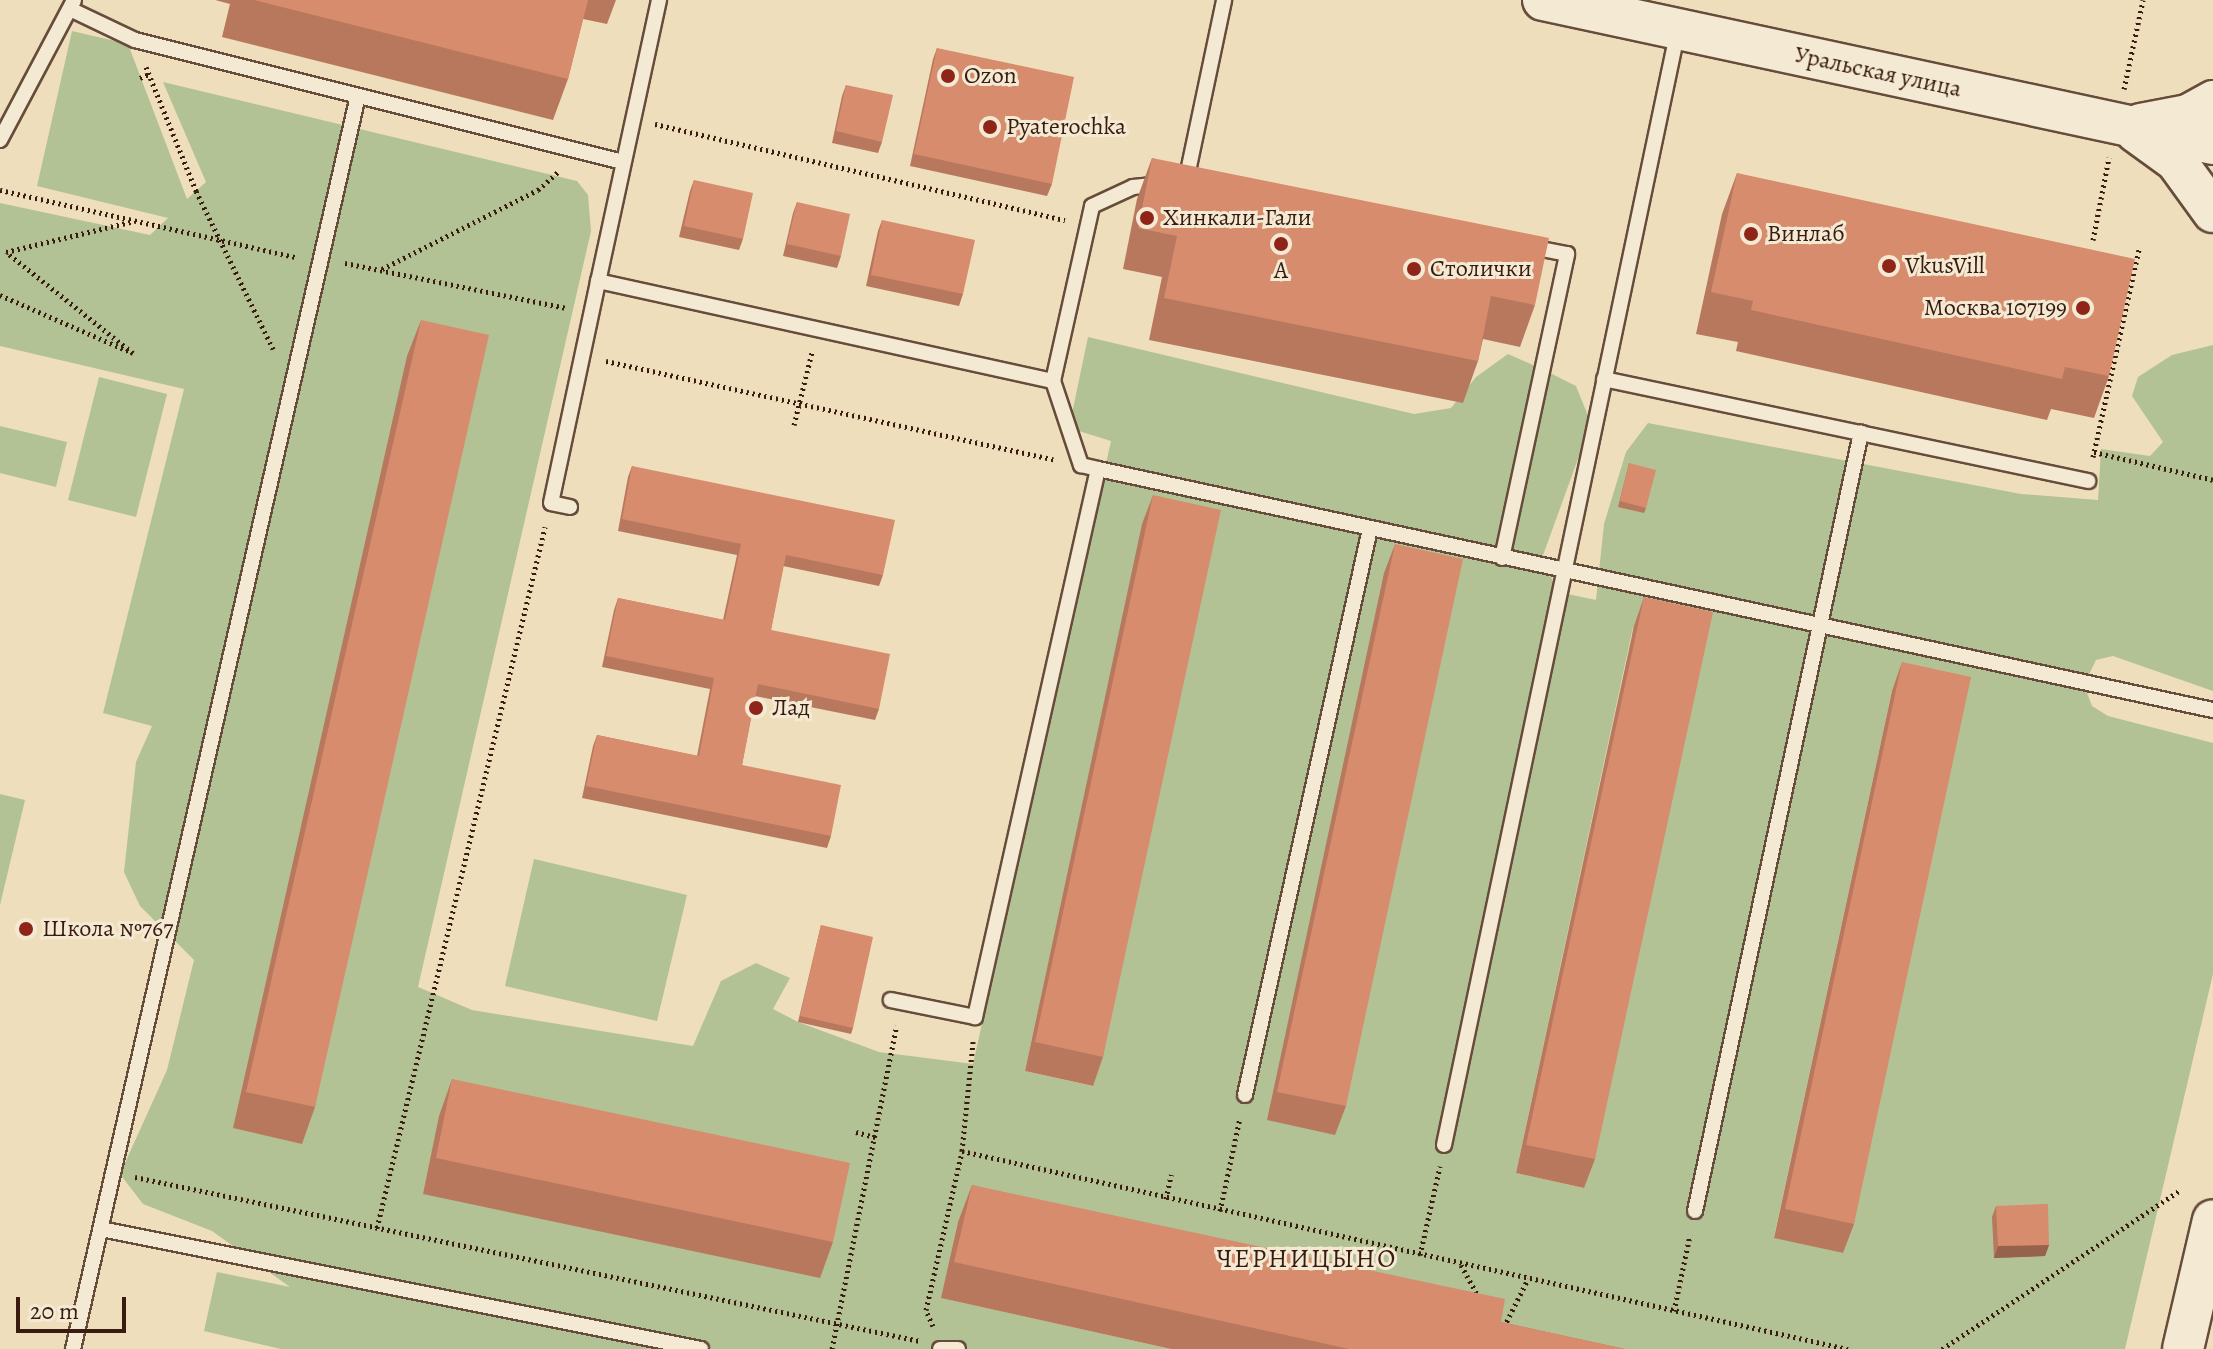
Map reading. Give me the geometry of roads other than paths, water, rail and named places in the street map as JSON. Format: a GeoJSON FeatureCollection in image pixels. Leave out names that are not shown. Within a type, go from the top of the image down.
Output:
{"type":"FeatureCollection","features":[{"type":"Feature","properties":{"kind":"main road","name":"Уральская улица"},"geometry":{"type":"LineString","coordinates":[[1543,0],[2213,144]]}},
{"type":"Feature","properties":{"kind":"main road"},"geometry":{"type":"LineString","coordinates":[[2119,122],[2188,115],[2213,101]]}},
{"type":"Feature","properties":{"kind":"main road"},"geometry":{"type":"LineString","coordinates":[[2119,122],[2176,161],[2213,212]]}},
{"type":"Feature","properties":{"kind":"main road"},"geometry":{"type":"LineString","coordinates":[[2183,1349],[2213,1220]]}},
{"type":"Feature","properties":{"kind":"lane"},"geometry":{"type":"LineString","coordinates":[[570,507],[551,503],[659,0]]}},
{"type":"Feature","properties":{"kind":"lane"},"geometry":{"type":"LineString","coordinates":[[1224,0],[1193,183],[1133,187],[1092,206],[1086,225],[1053,381],[1081,465],[2213,710]]}},
{"type":"Feature","properties":{"kind":"lane"},"geometry":{"type":"LineString","coordinates":[[0,140],[73,5],[135,40],[357,100],[623,162]]}},
{"type":"Feature","properties":{"kind":"lane"},"geometry":{"type":"LineString","coordinates":[[1444,1145],[1678,29]]}},
{"type":"Feature","properties":{"kind":"lane"},"geometry":{"type":"LineString","coordinates":[[73,1349],[357,100]]}},
{"type":"Feature","properties":{"kind":"lane"},"geometry":{"type":"LineString","coordinates":[[1502,558],[1567,254],[1506,242]]}},
{"type":"Feature","properties":{"kind":"lane"},"geometry":{"type":"LineString","coordinates":[[598,281],[1053,381]]}},
{"type":"Feature","properties":{"kind":"lane"},"geometry":{"type":"LineString","coordinates":[[1604,379],[2088,481]]}},
{"type":"Feature","properties":{"kind":"lane"},"geometry":{"type":"LineString","coordinates":[[1695,1211],[1861,433]]}},
{"type":"Feature","properties":{"kind":"lane"},"geometry":{"type":"LineString","coordinates":[[896,1001],[975,1017],[1098,469]]}},
{"type":"Feature","properties":{"kind":"lane"},"geometry":{"type":"LineString","coordinates":[[1245,1095],[1370,529]]}},
{"type":"Feature","properties":{"kind":"lane"},"geometry":{"type":"LineString","coordinates":[[101,1229],[701,1349]]}},
{"type":"Feature","properties":{"kind":"lane"},"geometry":{"type":"LineString","coordinates":[[941,1347],[958,1349]]}},
{"type":"Feature","properties":{"kind":"place","name":"Ozon"},"geometry":{"type":"Point","coordinates":[948,76]}},
{"type":"Feature","properties":{"kind":"place","name":"Pyaterochka"},"geometry":{"type":"Point","coordinates":[990,127]}},
{"type":"Feature","properties":{"kind":"place","name":"Хинкали-Гали"},"geometry":{"type":"Point","coordinates":[1147,218]}},
{"type":"Feature","properties":{"kind":"place","name":"Винлаб"},"geometry":{"type":"Point","coordinates":[1751,234]}},
{"type":"Feature","properties":{"kind":"place","name":"А"},"geometry":{"type":"Point","coordinates":[1281,244]}},
{"type":"Feature","properties":{"kind":"place","name":"VkusVill"},"geometry":{"type":"Point","coordinates":[1889,266]}},
{"type":"Feature","properties":{"kind":"place","name":"Столички"},"geometry":{"type":"Point","coordinates":[1414,269]}},
{"type":"Feature","properties":{"kind":"place","name":"Москва 107199"},"geometry":{"type":"Point","coordinates":[2083,308]}},
{"type":"Feature","properties":{"kind":"place","name":"Лад"},"geometry":{"type":"Point","coordinates":[756,708]}},
{"type":"Feature","properties":{"kind":"place","name":"Школа №767"},"geometry":{"type":"Point","coordinates":[26,929]}},
{"type":"Feature","properties":{"kind":"district","name":"ЧЕРНИЦЫНО"},"geometry":{"type":"Point","coordinates":[1307,1259]}}]}
